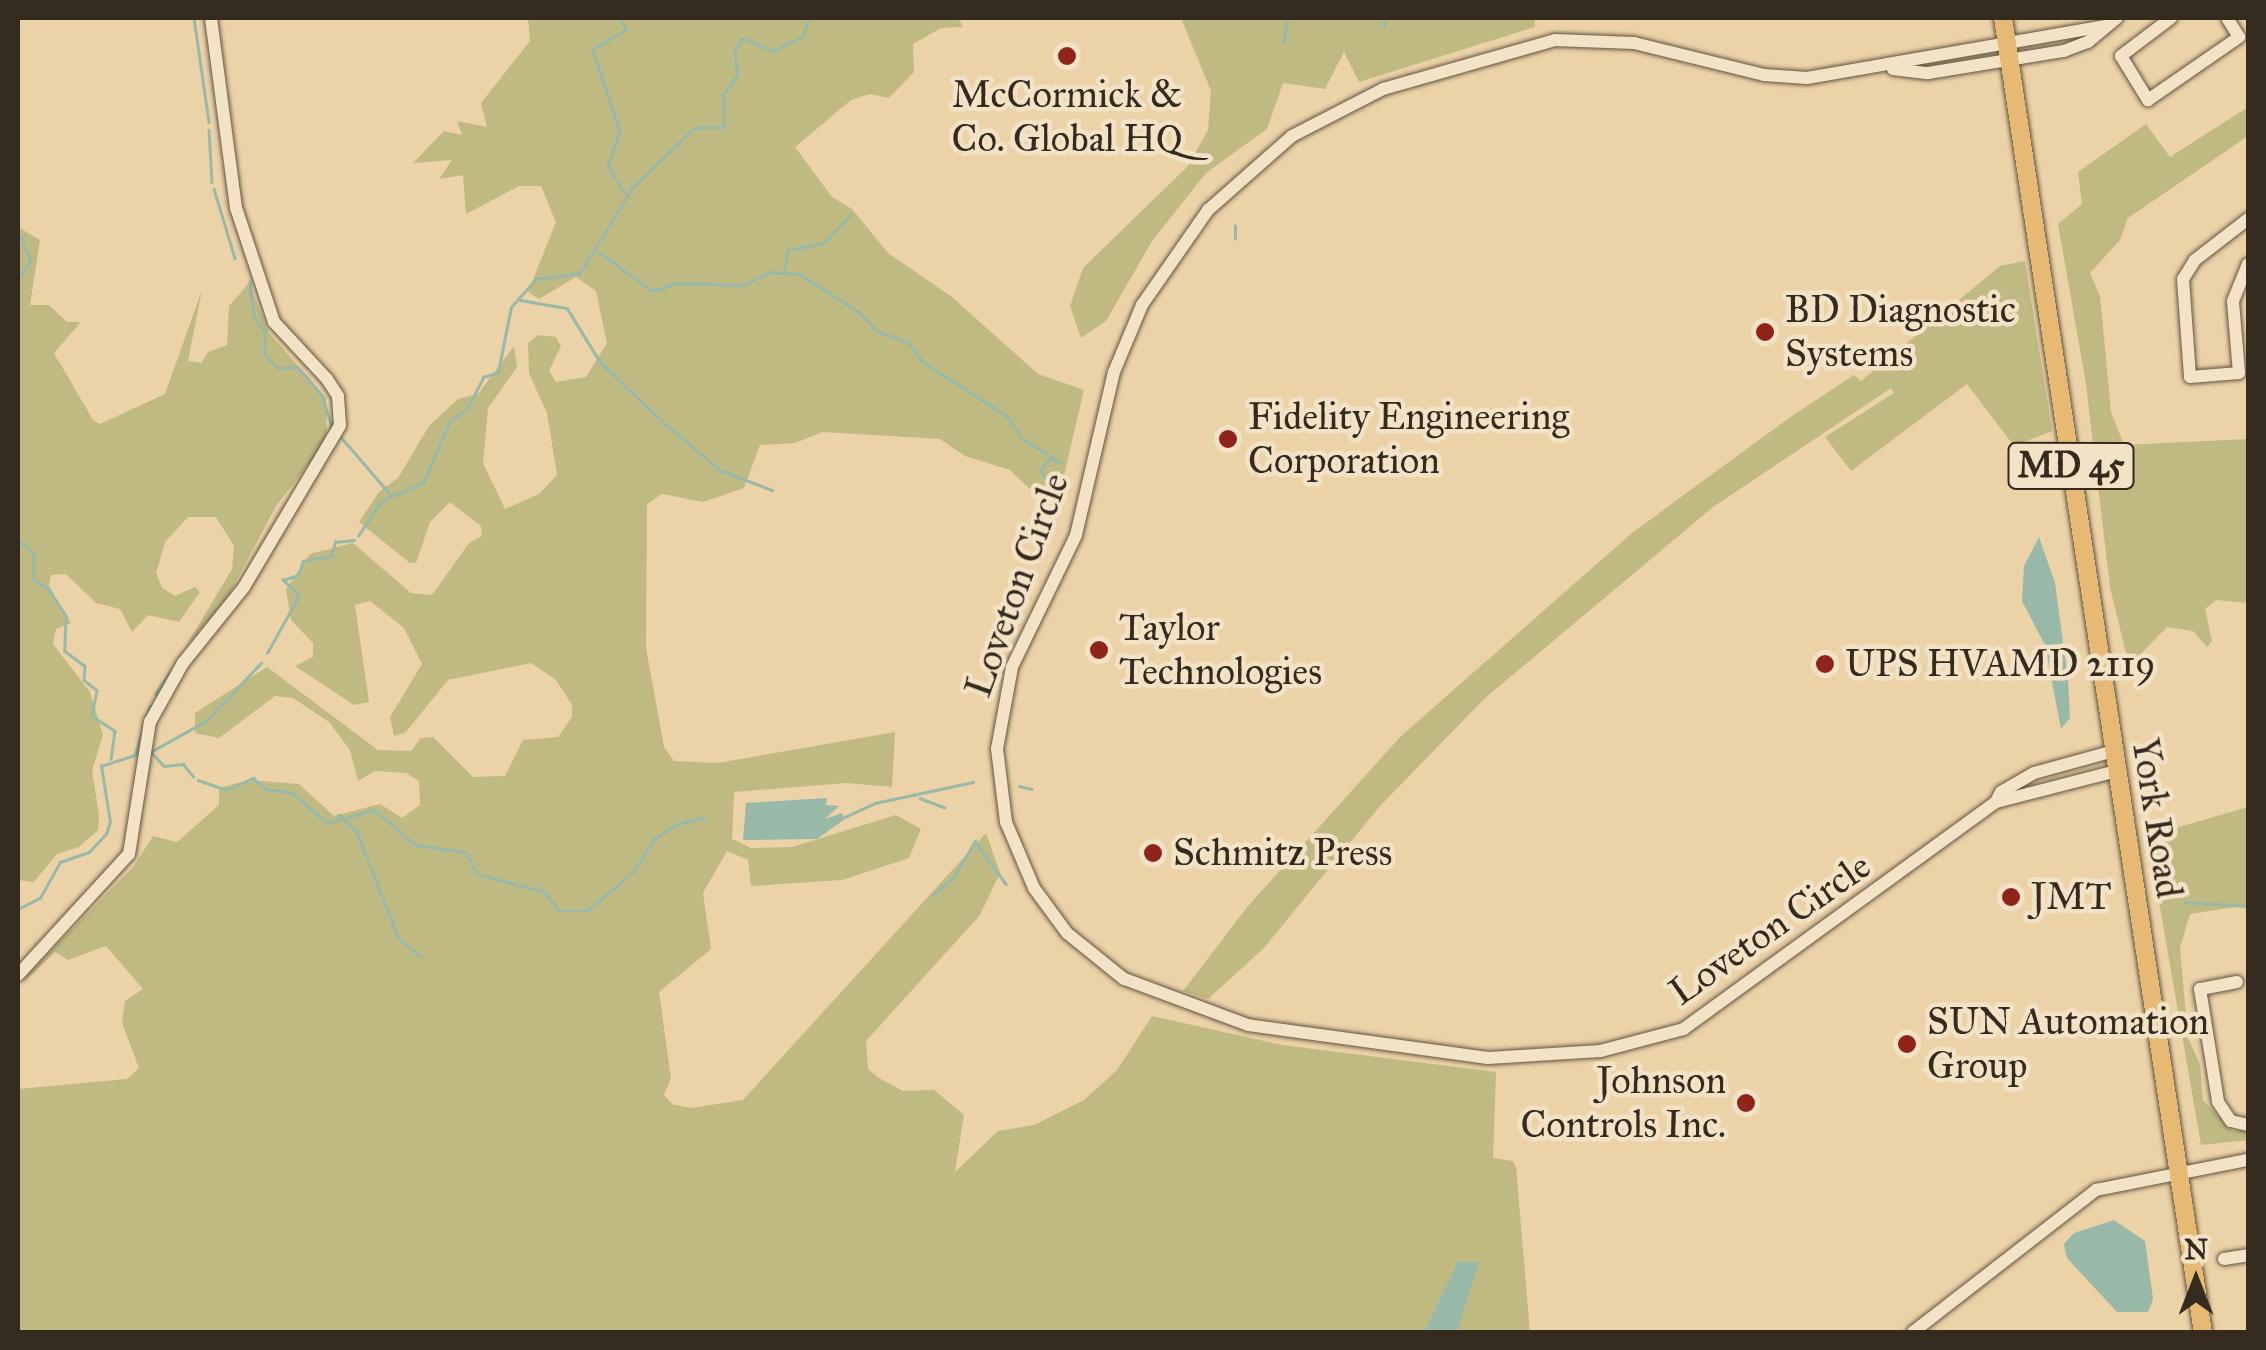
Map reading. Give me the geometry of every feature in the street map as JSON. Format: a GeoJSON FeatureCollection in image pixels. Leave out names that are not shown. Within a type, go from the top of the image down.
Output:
{"type":"FeatureCollection","features":[{"type":"Feature","properties":{"kind":"main road","name":"York Road"},"geometry":{"type":"LineString","coordinates":[[2003,18],[2203,1332]]}},
{"type":"Feature","properties":{"kind":"street"},"geometry":{"type":"LineString","coordinates":[[18,975],[129,854],[140,819],[145,738],[168,685],[244,587],[340,425],[338,396],[274,322],[236,208],[210,18]]}},
{"type":"Feature","properties":{"kind":"street","name":"Loveton Circle"},"geometry":{"type":"LineString","coordinates":[[2114,751],[2034,772],[1684,1029],[1600,1051],[1488,1058],[1278,1031],[1137,986],[1090,954],[1048,910],[1013,844],[999,786],[997,739],[1008,678],[1076,535],[1127,338],[1183,240],[1262,159],[1357,100],[1554,40],[1634,43],[1777,76],[1890,68],[1935,52],[2008,51],[2104,26],[2118,18]]}},
{"type":"Feature","properties":{"kind":"street"},"geometry":{"type":"LineString","coordinates":[[2166,19],[2121,56],[2148,100],[2239,37],[2228,18]]}},
{"type":"Feature","properties":{"kind":"street"},"geometry":{"type":"LineString","coordinates":[[2248,219],[2194,260],[2184,280],[2190,378],[2239,373],[2233,301],[2248,264]]}},
{"type":"Feature","properties":{"kind":"street","name":"Loveton Circle"},"geometry":{"type":"LineString","coordinates":[[1996,802],[2117,772]]}},
{"type":"Feature","properties":{"kind":"street"},"geometry":{"type":"LineString","coordinates":[[2236,982],[2200,988],[2218,1102],[2231,1121],[2248,1125]]}},
{"type":"Feature","properties":{"kind":"street"},"geometry":{"type":"LineString","coordinates":[[1913,1332],[2084,1196],[2178,1170],[2248,1160]]}},
{"type":"Feature","properties":{"kind":"street"},"geometry":{"type":"LineString","coordinates":[[2224,1260],[2248,1255]]}},
{"type":"Feature","properties":{"kind":"shaded area"},"geometry":{"type":"Polygon","coordinates":[[[528,18],[958,18],[963,27],[941,28],[913,44],[914,72],[889,98],[870,94],[851,100],[795,147],[832,197],[852,209],[888,253],[952,297],[1038,374],[1084,390],[1061,488],[1053,496],[1033,492],[1010,470],[965,456],[940,439],[823,432],[795,443],[760,445],[744,488],[703,502],[662,494],[647,504],[646,648],[664,747],[674,761],[718,763],[895,732],[892,787],[847,783],[734,792],[732,839],[751,848],[792,847],[896,815],[921,829],[909,858],[842,880],[751,886],[748,860],[727,851],[703,893],[711,949],[659,992],[671,1078],[664,1095],[672,1104],[691,1108],[743,1100],[986,833],[1000,873],[980,915],[866,1041],[868,1069],[879,1078],[903,1091],[934,1090],[964,1115],[955,1172],[998,1131],[1034,1125],[1084,1100],[1117,1070],[1152,1016],[1282,1045],[1496,1072],[1493,1158],[1513,1161],[1516,1167],[1530,1332],[18,1332],[18,1089],[127,1079],[139,1068],[122,1023],[125,1001],[143,989],[106,946],[68,960],[55,952],[24,982],[29,973],[134,866],[153,836],[177,842],[219,805],[219,788],[249,780],[299,784],[334,816],[380,804],[402,818],[420,805],[419,781],[406,773],[375,771],[358,781],[350,750],[329,722],[293,698],[275,696],[219,738],[195,733],[195,713],[267,667],[378,750],[411,751],[421,738],[433,737],[473,777],[505,776],[523,740],[558,737],[572,717],[572,705],[556,680],[531,663],[448,680],[406,732],[394,736],[390,717],[422,664],[404,628],[370,601],[355,605],[369,702],[354,705],[295,666],[313,657],[313,643],[291,620],[286,589],[310,554],[353,543],[411,593],[432,595],[469,543],[482,536],[481,526],[450,502],[430,522],[416,563],[410,563],[359,522],[379,492],[398,478],[429,426],[458,399],[478,394],[514,346],[517,367],[488,408],[483,463],[505,509],[539,494],[557,475],[547,413],[529,373],[528,343],[538,335],[556,337],[561,346],[549,371],[556,382],[586,377],[607,343],[596,291],[576,277],[539,299],[528,292],[556,222],[541,186],[519,186],[466,214],[463,175],[439,179],[452,160],[413,163],[444,131],[462,135],[457,121],[487,127],[481,103],[530,41],[528,18]]]}},
{"type":"Feature","properties":{"kind":"shaded area"},"geometry":{"type":"Polygon","coordinates":[[[1181,18],[1534,18],[1535,27],[1359,82],[1344,52],[1325,89],[1283,83],[1267,129],[1206,173],[1152,241],[1106,321],[1081,338],[1070,306],[1083,268],[1188,166],[1208,130],[1211,91],[1181,18]]]}},
{"type":"Feature","properties":{"kind":"shaded area"},"geometry":{"type":"Polygon","coordinates":[[[2248,107],[2248,136],[2128,218],[2120,240],[2090,273],[2100,296],[2111,412],[2124,445],[2248,439],[2248,603],[2216,600],[2205,609],[2212,641],[2207,647],[2193,631],[2167,627],[2129,666],[2110,587],[2086,384],[2058,224],[2082,204],[2078,172],[2146,124],[2170,157],[2248,107]]]}},
{"type":"Feature","properties":{"kind":"shaded area"},"geometry":{"type":"Polygon","coordinates":[[[18,227],[40,240],[30,305],[49,305],[67,322],[81,322],[54,353],[93,420],[100,424],[165,394],[202,290],[188,361],[201,363],[208,352],[227,345],[229,306],[249,283],[269,333],[326,398],[327,433],[319,451],[276,506],[227,598],[186,646],[232,569],[234,546],[216,517],[188,517],[165,542],[156,573],[162,588],[175,596],[195,587],[200,592],[179,622],[148,615],[132,632],[120,609],[96,603],[66,574],[51,575],[49,586],[71,623],[56,629],[53,644],[90,692],[103,735],[92,770],[99,815],[98,830],[79,847],[57,854],[34,882],[18,880],[18,227]]]}},
{"type":"Feature","properties":{"kind":"shaded area"},"geometry":{"type":"Polygon","coordinates":[[[2025,261],[2052,431],[2014,446],[1967,384],[1851,471],[1825,437],[1894,393],[1891,388],[1713,507],[1484,699],[1380,806],[1263,949],[1208,999],[1183,991],[1248,906],[1401,736],[1632,533],[1789,418],[1854,375],[1861,381],[2000,266],[2025,261]]]}},
{"type":"Feature","properties":{"kind":"shaded area"},"geometry":{"type":"Polygon","coordinates":[[[2039,537],[2055,583],[2068,679],[2070,718],[2061,729],[2045,645],[2022,601],[2024,566],[2039,537]]]}},
{"type":"Feature","properties":{"kind":"shaded area"},"geometry":{"type":"Polygon","coordinates":[[[827,798],[826,805],[839,806],[825,819],[842,813],[845,819],[817,839],[743,840],[746,803],[827,798]]]}},
{"type":"Feature","properties":{"kind":"shaded area"},"geometry":{"type":"Polygon","coordinates":[[[2248,807],[2248,905],[2190,914],[2180,948],[2188,1038],[2200,1064],[2203,1100],[2232,1131],[2248,1130],[2248,1140],[2201,1145],[2150,849],[2162,832],[2248,807]]]}},
{"type":"Feature","properties":{"kind":"shaded area"},"geometry":{"type":"Polygon","coordinates":[[[2114,1220],[2145,1241],[2153,1299],[2148,1312],[2117,1312],[2067,1258],[2064,1244],[2074,1233],[2114,1220]]]}},
{"type":"Feature","properties":{"kind":"shaded area"},"geometry":{"type":"Polygon","coordinates":[[[1458,1262],[1479,1262],[1457,1332],[1424,1332],[1458,1262]]]}},
{"type":"Feature","properties":{"kind":"waterway"},"geometry":{"type":"LineString","coordinates":[[194,18],[209,122]]}},
{"type":"Feature","properties":{"kind":"waterway"},"geometry":{"type":"LineString","coordinates":[[620,18],[626,30],[593,50],[620,131],[608,166],[625,193]]}},
{"type":"Feature","properties":{"kind":"waterway"},"geometry":{"type":"LineString","coordinates":[[358,536],[381,501],[423,483],[450,421],[467,409],[483,377],[498,372],[511,307],[536,279],[580,273],[632,188],[694,128],[724,127],[723,95],[737,75],[734,52],[742,38],[773,51],[803,36],[809,18]]}},
{"type":"Feature","properties":{"kind":"waterway"},"geometry":{"type":"LineString","coordinates":[[1283,43],[1288,18]]}},
{"type":"Feature","properties":{"kind":"waterway"},"geometry":{"type":"LineString","coordinates":[[1384,27],[1385,18]]}},
{"type":"Feature","properties":{"kind":"waterway"},"geometry":{"type":"LineString","coordinates":[[209,130],[212,182]]}},
{"type":"Feature","properties":{"kind":"waterway"},"geometry":{"type":"LineString","coordinates":[[214,189],[235,258]]}},
{"type":"Feature","properties":{"kind":"waterway"},"geometry":{"type":"LineString","coordinates":[[784,270],[788,250],[824,243],[851,214]]}},
{"type":"Feature","properties":{"kind":"waterway"},"geometry":{"type":"LineString","coordinates":[[1235,226],[1235,239]]}},
{"type":"Feature","properties":{"kind":"waterway"},"geometry":{"type":"LineString","coordinates":[[18,279],[30,261],[21,237]]}},
{"type":"Feature","properties":{"kind":"waterway"},"geometry":{"type":"LineString","coordinates":[[599,252],[652,291],[676,283],[744,285],[770,272],[799,274],[858,311],[877,331],[908,342],[923,362],[1007,416],[1023,439],[1060,462]]}},
{"type":"Feature","properties":{"kind":"waterway"},"geometry":{"type":"LineString","coordinates":[[250,282],[254,317],[265,331],[265,355],[278,368],[297,367],[306,376],[322,396],[332,427]]}},
{"type":"Feature","properties":{"kind":"waterway"},"geometry":{"type":"LineString","coordinates":[[520,300],[567,308],[601,363],[669,427],[720,470],[772,490]]}},
{"type":"Feature","properties":{"kind":"waterway"},"geometry":{"type":"LineString","coordinates":[[342,438],[391,495]]}},
{"type":"Feature","properties":{"kind":"waterway"},"geometry":{"type":"LineString","coordinates":[[1051,458],[1041,470],[1059,502]]}},
{"type":"Feature","properties":{"kind":"waterway"},"geometry":{"type":"LineString","coordinates":[[18,540],[34,553],[34,580],[48,588],[66,616],[65,651],[85,666],[84,680],[97,690],[92,716],[115,731],[111,759]]}},
{"type":"Feature","properties":{"kind":"waterway"},"geometry":{"type":"LineString","coordinates":[[267,653],[299,596],[283,580],[298,575],[303,561],[331,556],[335,542],[354,540]]}},
{"type":"Feature","properties":{"kind":"waterway"},"geometry":{"type":"LineString","coordinates":[[152,751],[206,721],[261,663]]}},
{"type":"Feature","properties":{"kind":"waterway"},"geometry":{"type":"LineString","coordinates":[[155,694],[172,670]]}},
{"type":"Feature","properties":{"kind":"waterway"},"geometry":{"type":"LineString","coordinates":[[135,754],[150,706]]}},
{"type":"Feature","properties":{"kind":"waterway"},"geometry":{"type":"LineString","coordinates":[[152,753],[164,766],[183,764],[193,776]]}},
{"type":"Feature","properties":{"kind":"waterway"},"geometry":{"type":"LineString","coordinates":[[18,909],[40,898],[60,862],[89,852],[106,834],[110,822],[101,766],[139,754]]}},
{"type":"Feature","properties":{"kind":"waterway"},"geometry":{"type":"LineString","coordinates":[[198,780],[227,790],[253,778],[266,789],[293,793],[327,823],[374,810],[416,845],[466,852],[477,874],[545,892],[560,911],[587,911],[634,871],[654,839],[677,824],[704,818]]}},
{"type":"Feature","properties":{"kind":"waterway"},"geometry":{"type":"LineString","coordinates":[[845,817],[875,803],[973,782]]}},
{"type":"Feature","properties":{"kind":"waterway"},"geometry":{"type":"LineString","coordinates":[[1019,786],[1032,789]]}},
{"type":"Feature","properties":{"kind":"waterway"},"geometry":{"type":"LineString","coordinates":[[920,798],[944,807]]}},
{"type":"Feature","properties":{"kind":"waterway"},"geometry":{"type":"LineString","coordinates":[[339,815],[357,832],[399,939],[420,956]]}},
{"type":"Feature","properties":{"kind":"waterway"},"geometry":{"type":"LineString","coordinates":[[932,896],[954,877],[975,841],[1006,884]]}},
{"type":"Feature","properties":{"kind":"waterway"},"geometry":{"type":"LineString","coordinates":[[2184,902],[2248,906]]}},
{"type":"Feature","properties":{"kind":"place","name":"McCormick & Co. Global HQ"},"geometry":{"type":"Point","coordinates":[1067,56]}},
{"type":"Feature","properties":{"kind":"place","name":"BD Diagnostic Systems"},"geometry":{"type":"Point","coordinates":[1765,332]}},
{"type":"Feature","properties":{"kind":"place","name":"Fidelity Engineering Corporation"},"geometry":{"type":"Point","coordinates":[1228,439]}},
{"type":"Feature","properties":{"kind":"place","name":"Taylor Technologies"},"geometry":{"type":"Point","coordinates":[1099,650]}},
{"type":"Feature","properties":{"kind":"place","name":"UPS HVAMD 2119"},"geometry":{"type":"Point","coordinates":[1825,664]}},
{"type":"Feature","properties":{"kind":"place","name":"Schmitz Press"},"geometry":{"type":"Point","coordinates":[1153,853]}},
{"type":"Feature","properties":{"kind":"place","name":"JMT"},"geometry":{"type":"Point","coordinates":[2011,897]}},
{"type":"Feature","properties":{"kind":"place","name":"SUN Automation Group"},"geometry":{"type":"Point","coordinates":[1907,1044]}},
{"type":"Feature","properties":{"kind":"place","name":"Johnson Controls Inc."},"geometry":{"type":"Point","coordinates":[1746,1103]}}]}
